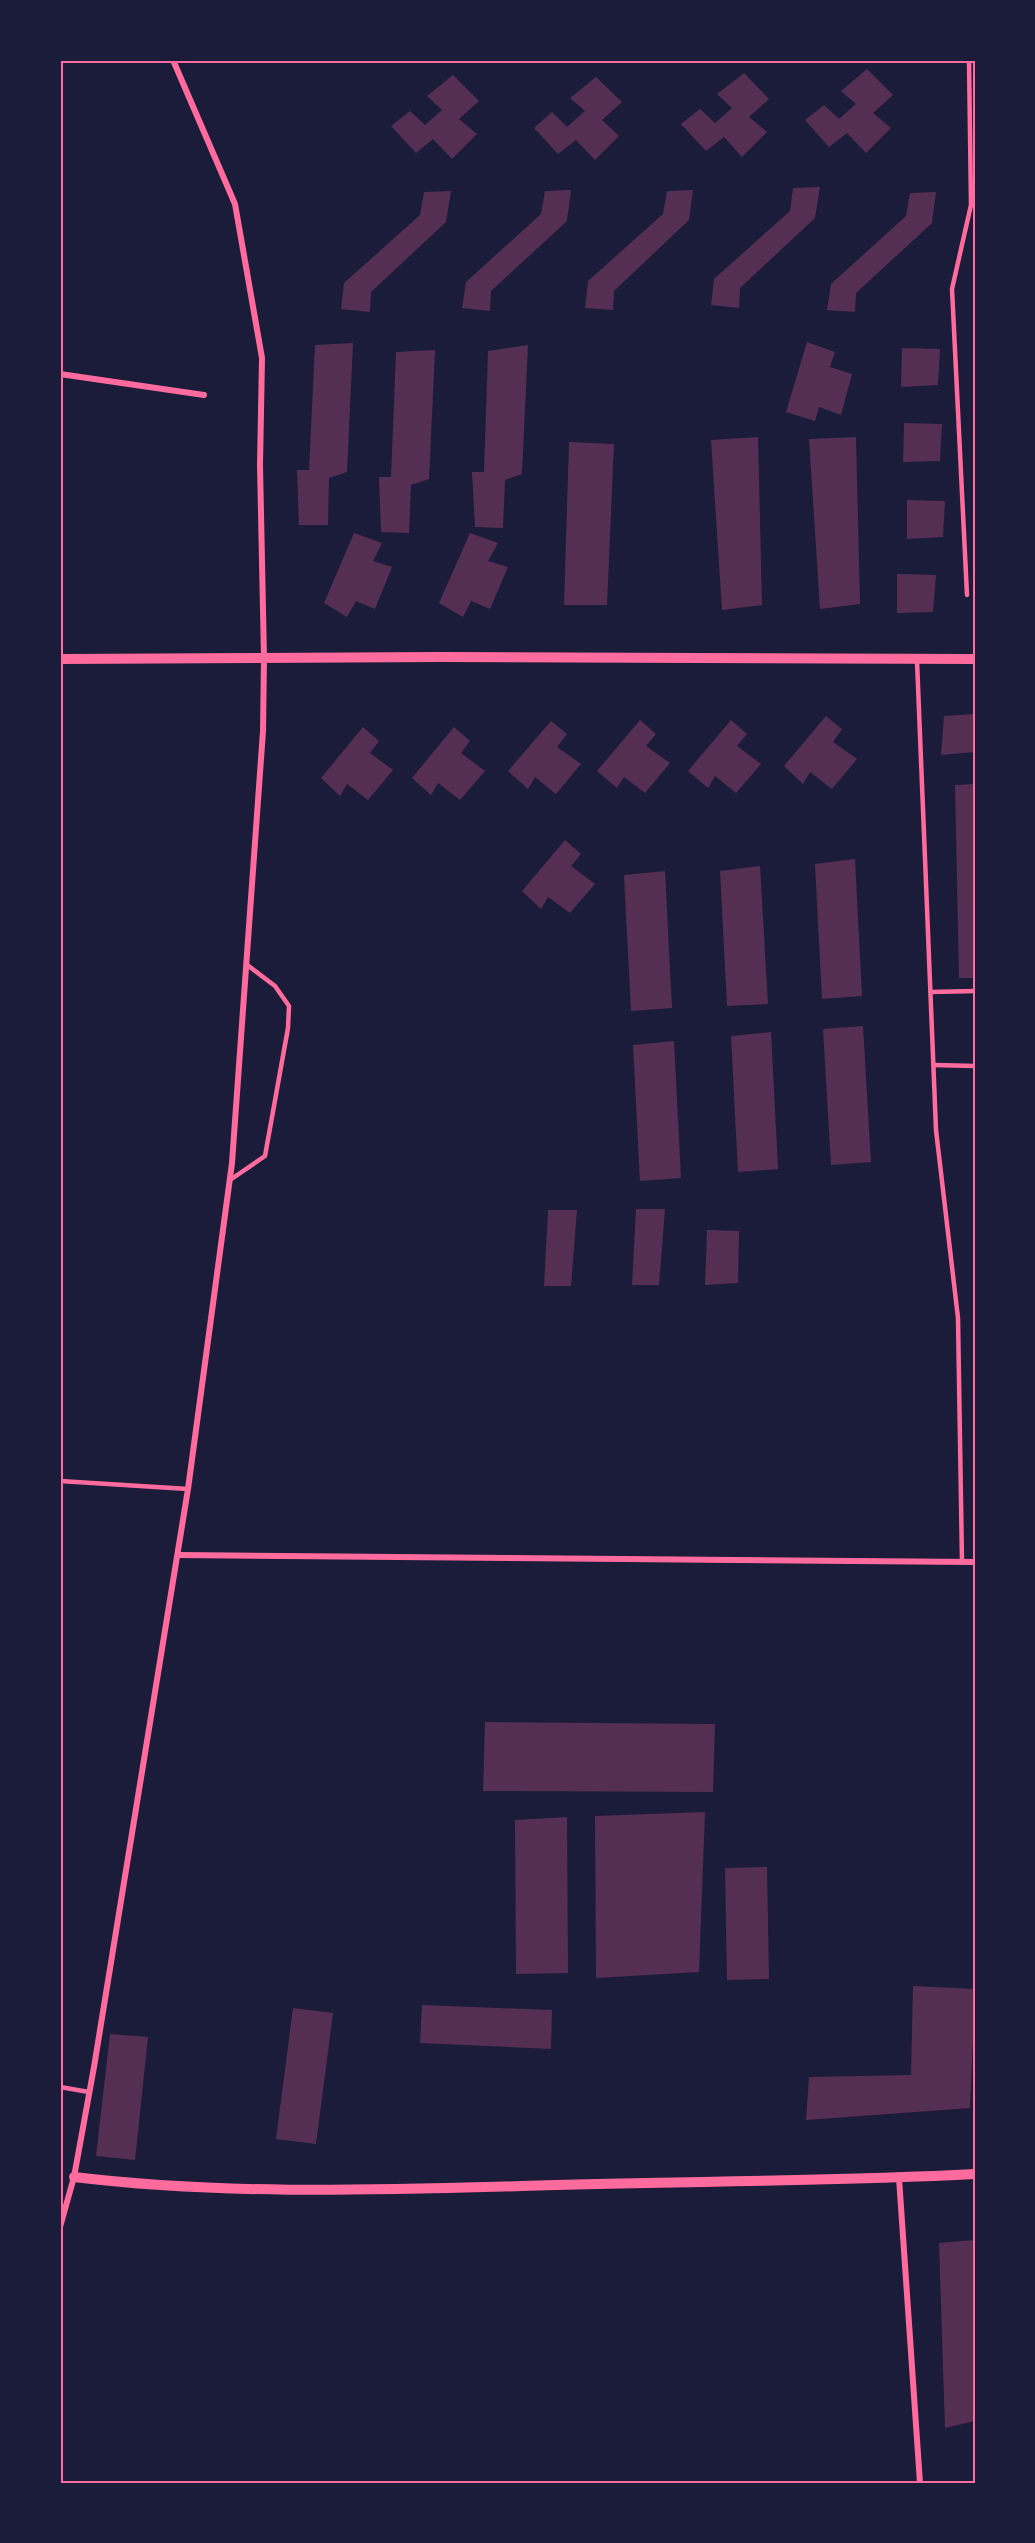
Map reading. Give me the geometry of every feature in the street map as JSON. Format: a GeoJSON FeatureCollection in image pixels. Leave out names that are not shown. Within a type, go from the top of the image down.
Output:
{"type":"FeatureCollection","features":[{"type":"Feature","properties":{"kind":"street"},"geometry":{"type":"LineString","coordinates":[[60,2227],[74,2177],[179,1555],[230,1180],[242,1042],[263,731],[264,658],[260,465],[262,357],[235,204],[173,60]]}},
{"type":"Feature","properties":{"kind":"street"},"geometry":{"type":"LineString","coordinates":[[60,374],[204,395]]}},
{"type":"Feature","properties":{"kind":"street"},"geometry":{"type":"LineString","coordinates":[[60,659],[975,659]]}},
{"type":"Feature","properties":{"kind":"street"},"geometry":{"type":"LineString","coordinates":[[179,1555],[975,1562]]}},
{"type":"Feature","properties":{"kind":"street"},"geometry":{"type":"LineString","coordinates":[[74,2177],[145,2185],[405,2189],[899,2178],[975,2174]]}},
{"type":"Feature","properties":{"kind":"street"},"geometry":{"type":"LineString","coordinates":[[899,2178],[920,2483]]}},
{"type":"Feature","properties":{"kind":"lane"},"geometry":{"type":"LineString","coordinates":[[532,60],[631,60]]}},
{"type":"Feature","properties":{"kind":"lane"},"geometry":{"type":"LineString","coordinates":[[967,595],[952,289],[971,205],[969,60]]}},
{"type":"Feature","properties":{"kind":"lane"},"geometry":{"type":"LineString","coordinates":[[917,658],[936,1130],[958,1318],[962,1562]]}},
{"type":"Feature","properties":{"kind":"lane"},"geometry":{"type":"LineString","coordinates":[[230,1180],[265,1156],[288,1028],[289,1006],[275,986],[246,964]]}},
{"type":"Feature","properties":{"kind":"lane"},"geometry":{"type":"LineString","coordinates":[[931,992],[975,991]]}},
{"type":"Feature","properties":{"kind":"lane"},"geometry":{"type":"LineString","coordinates":[[934,1065],[975,1066]]}},
{"type":"Feature","properties":{"kind":"lane"},"geometry":{"type":"LineString","coordinates":[[60,1481],[188,1489]]}},
{"type":"Feature","properties":{"kind":"lane"},"geometry":{"type":"LineString","coordinates":[[60,2087],[88,2092]]}},
{"type":"Feature","properties":{"kind":"building"},"geometry":{"type":"Polygon","coordinates":[[[867,69],[893,95],[873,113],[891,128],[866,153],[847,133],[829,147],[805,120],[824,105],[839,119],[856,104],[841,91],[867,69]]]}},
{"type":"Feature","properties":{"kind":"building"},"geometry":{"type":"Polygon","coordinates":[[[744,73],[769,99],[749,117],[767,132],[742,157],[724,137],[706,151],[681,124],[700,109],[715,123],[732,108],[717,94],[744,73]]]}},
{"type":"Feature","properties":{"kind":"building"},"geometry":{"type":"Polygon","coordinates":[[[453,75],[479,101],[459,119],[477,134],[452,159],[433,139],[416,153],[391,126],[410,111],[425,125],[442,110],[427,96],[453,75]]]}},
{"type":"Feature","properties":{"kind":"building"},"geometry":{"type":"Polygon","coordinates":[[[596,77],[622,102],[602,120],[619,136],[595,160],[576,140],[558,154],[534,128],[552,112],[567,127],[585,111],[570,98],[596,77]]]}},
{"type":"Feature","properties":{"kind":"building"},"geometry":{"type":"Polygon","coordinates":[[[820,187],[815,218],[740,288],[739,308],[711,305],[714,279],[790,211],[793,188],[820,187]]]}},
{"type":"Feature","properties":{"kind":"building"},"geometry":{"type":"Polygon","coordinates":[[[571,190],[567,221],[491,291],[490,311],[462,308],[466,282],[541,214],[545,191],[571,190]]]}},
{"type":"Feature","properties":{"kind":"building"},"geometry":{"type":"Polygon","coordinates":[[[693,190],[689,220],[614,291],[613,310],[585,308],[588,281],[663,214],[667,191],[693,190]]]}},
{"type":"Feature","properties":{"kind":"building"},"geometry":{"type":"Polygon","coordinates":[[[451,191],[446,222],[371,292],[370,312],[341,309],[344,283],[420,215],[424,192],[451,191]]]}},
{"type":"Feature","properties":{"kind":"building"},"geometry":{"type":"Polygon","coordinates":[[[936,192],[932,223],[856,293],[855,312],[827,310],[831,284],[906,216],[910,193],[936,192]]]}},
{"type":"Feature","properties":{"kind":"building"},"geometry":{"type":"Polygon","coordinates":[[[807,342],[835,352],[830,367],[852,374],[841,415],[819,407],[815,421],[786,412],[807,342]]]}},
{"type":"Feature","properties":{"kind":"building"},"geometry":{"type":"Polygon","coordinates":[[[353,343],[347,472],[329,478],[328,525],[299,525],[297,470],[309,470],[315,345],[353,343]]]}},
{"type":"Feature","properties":{"kind":"building"},"geometry":{"type":"Polygon","coordinates":[[[528,345],[522,474],[505,480],[503,528],[475,527],[472,472],[484,472],[488,351],[528,345]]]}},
{"type":"Feature","properties":{"kind":"building"},"geometry":{"type":"Polygon","coordinates":[[[902,348],[940,349],[938,385],[901,387],[902,348]]]}},
{"type":"Feature","properties":{"kind":"building"},"geometry":{"type":"Polygon","coordinates":[[[435,350],[429,479],[411,485],[409,533],[381,532],[379,477],[391,477],[396,352],[435,350]]]}},
{"type":"Feature","properties":{"kind":"building"},"geometry":{"type":"Polygon","coordinates":[[[904,423],[942,424],[940,461],[903,462],[904,423]]]}},
{"type":"Feature","properties":{"kind":"building"},"geometry":{"type":"Polygon","coordinates":[[[758,437],[762,605],[722,610],[711,440],[758,437]]]}},
{"type":"Feature","properties":{"kind":"building"},"geometry":{"type":"Polygon","coordinates":[[[856,437],[860,604],[820,609],[809,439],[856,437]]]}},
{"type":"Feature","properties":{"kind":"building"},"geometry":{"type":"Polygon","coordinates":[[[569,442],[614,444],[607,605],[564,605],[569,442]]]}},
{"type":"Feature","properties":{"kind":"building"},"geometry":{"type":"Polygon","coordinates":[[[907,500],[945,501],[943,537],[907,539],[907,500]]]}},
{"type":"Feature","properties":{"kind":"building"},"geometry":{"type":"Polygon","coordinates":[[[354,533],[382,543],[373,561],[392,567],[375,609],[356,601],[347,617],[324,603],[354,533]]]}},
{"type":"Feature","properties":{"kind":"building"},"geometry":{"type":"Polygon","coordinates":[[[470,533],[498,543],[488,561],[508,567],[490,609],[471,601],[463,617],[439,603],[470,533]]]}},
{"type":"Feature","properties":{"kind":"building"},"geometry":{"type":"Polygon","coordinates":[[[897,574],[936,575],[933,612],[897,613],[897,574]]]}},
{"type":"Feature","properties":{"kind":"building"},"geometry":{"type":"Polygon","coordinates":[[[975,714],[975,752],[941,755],[944,716],[975,714]]]}},
{"type":"Feature","properties":{"kind":"building"},"geometry":{"type":"Polygon","coordinates":[[[826,716],[842,729],[833,742],[857,759],[832,789],[810,772],[803,784],[784,766],[826,716]]]}},
{"type":"Feature","properties":{"kind":"building"},"geometry":{"type":"Polygon","coordinates":[[[640,720],[656,734],[646,746],[670,763],[645,793],[624,777],[617,788],[597,771],[640,720]]]}},
{"type":"Feature","properties":{"kind":"building"},"geometry":{"type":"Polygon","coordinates":[[[731,720],[747,734],[737,746],[761,764],[736,793],[715,776],[708,788],[688,771],[731,720]]]}},
{"type":"Feature","properties":{"kind":"building"},"geometry":{"type":"Polygon","coordinates":[[[551,721],[567,734],[557,747],[581,764],[556,794],[535,777],[528,789],[508,771],[551,721]]]}},
{"type":"Feature","properties":{"kind":"building"},"geometry":{"type":"Polygon","coordinates":[[[363,727],[379,741],[370,753],[393,770],[368,800],[347,784],[340,796],[321,778],[363,727]]]}},
{"type":"Feature","properties":{"kind":"building"},"geometry":{"type":"Polygon","coordinates":[[[454,727],[470,741],[461,753],[485,771],[460,800],[438,783],[431,795],[412,778],[454,727]]]}},
{"type":"Feature","properties":{"kind":"building"},"geometry":{"type":"Polygon","coordinates":[[[975,784],[975,978],[959,978],[955,785],[975,784]]]}},
{"type":"Feature","properties":{"kind":"building"},"geometry":{"type":"Polygon","coordinates":[[[565,840],[581,854],[571,866],[595,884],[570,913],[548,897],[541,909],[522,891],[565,840]]]}},
{"type":"Feature","properties":{"kind":"building"},"geometry":{"type":"Polygon","coordinates":[[[855,859],[862,996],[822,999],[815,864],[855,859]]]}},
{"type":"Feature","properties":{"kind":"building"},"geometry":{"type":"Polygon","coordinates":[[[760,866],[768,1004],[727,1006],[720,871],[760,866]]]}},
{"type":"Feature","properties":{"kind":"building"},"geometry":{"type":"Polygon","coordinates":[[[665,871],[672,1008],[631,1011],[624,875],[665,871]]]}},
{"type":"Feature","properties":{"kind":"building"},"geometry":{"type":"Polygon","coordinates":[[[863,1026],[871,1162],[831,1165],[823,1029],[863,1026]]]}},
{"type":"Feature","properties":{"kind":"building"},"geometry":{"type":"Polygon","coordinates":[[[771,1032],[778,1169],[738,1172],[731,1036],[771,1032]]]}},
{"type":"Feature","properties":{"kind":"building"},"geometry":{"type":"Polygon","coordinates":[[[674,1041],[681,1178],[640,1181],[633,1045],[674,1041]]]}},
{"type":"Feature","properties":{"kind":"building"},"geometry":{"type":"Polygon","coordinates":[[[636,1209],[665,1209],[659,1285],[632,1285],[636,1209]]]}},
{"type":"Feature","properties":{"kind":"building"},"geometry":{"type":"Polygon","coordinates":[[[548,1210],[577,1210],[571,1286],[544,1286],[548,1210]]]}},
{"type":"Feature","properties":{"kind":"building"},"geometry":{"type":"Polygon","coordinates":[[[707,1230],[739,1231],[738,1283],[705,1285],[707,1230]]]}},
{"type":"Feature","properties":{"kind":"building"},"geometry":{"type":"Polygon","coordinates":[[[485,1722],[715,1724],[713,1792],[483,1791],[485,1722]]]}},
{"type":"Feature","properties":{"kind":"building"},"geometry":{"type":"Polygon","coordinates":[[[705,1812],[699,1972],[596,1978],[595,1816],[705,1812]]]}},
{"type":"Feature","properties":{"kind":"building"},"geometry":{"type":"Polygon","coordinates":[[[567,1817],[568,1973],[516,1974],[515,1820],[567,1817]]]}},
{"type":"Feature","properties":{"kind":"building"},"geometry":{"type":"Polygon","coordinates":[[[767,1867],[769,1979],[727,1980],[725,1868],[767,1867]]]}},
{"type":"Feature","properties":{"kind":"building"},"geometry":{"type":"Polygon","coordinates":[[[913,1986],[975,1989],[970,2108],[806,2120],[809,2077],[911,2075],[913,1986]]]}},
{"type":"Feature","properties":{"kind":"building"},"geometry":{"type":"Polygon","coordinates":[[[422,2005],[552,2010],[551,2049],[420,2043],[422,2005]]]}},
{"type":"Feature","properties":{"kind":"building"},"geometry":{"type":"Polygon","coordinates":[[[293,2008],[333,2013],[316,2144],[276,2139],[293,2008]]]}},
{"type":"Feature","properties":{"kind":"building"},"geometry":{"type":"Polygon","coordinates":[[[110,2034],[148,2037],[135,2160],[96,2156],[110,2034]]]}},
{"type":"Feature","properties":{"kind":"building"},"geometry":{"type":"Polygon","coordinates":[[[975,2240],[975,2421],[945,2428],[939,2243],[975,2240]]]}}]}
